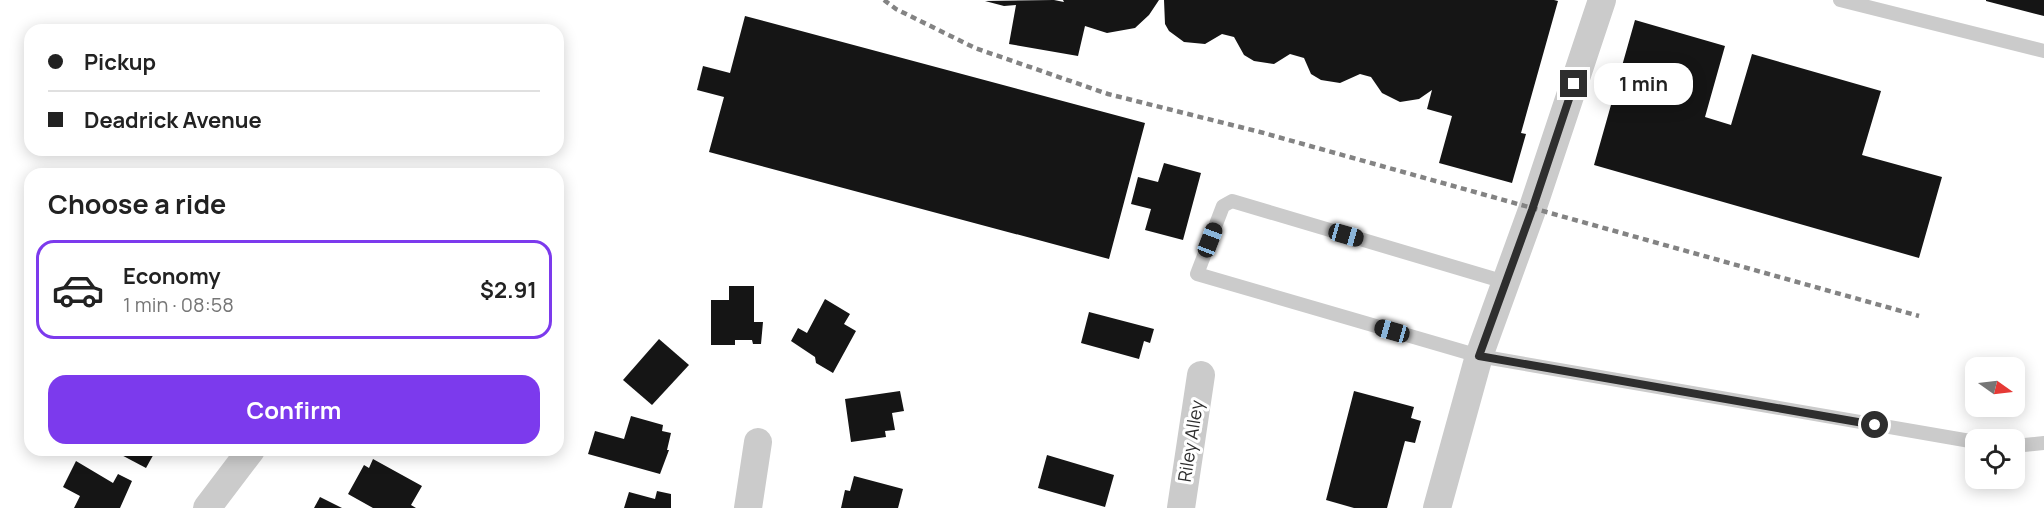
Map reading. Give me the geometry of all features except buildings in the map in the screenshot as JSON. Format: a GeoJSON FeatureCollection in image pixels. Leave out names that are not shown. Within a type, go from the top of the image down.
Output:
{"type":"FeatureCollection","features":[{"type":"Feature","properties":{"kind":"street"},"geometry":{"type":"LineString","coordinates":[[1437,508],[1479,356],[1602,0]]}},
{"type":"Feature","properties":{"kind":"street","name":"Riley Alley"},"geometry":{"type":"LineString","coordinates":[[1181,508],[1201,375]]}},
{"type":"Feature","properties":{"kind":"street"},"geometry":{"type":"LineString","coordinates":[[748,508],[758,442]]}},
{"type":"Feature","properties":{"kind":"street"},"geometry":{"type":"LineString","coordinates":[[207,508],[246,456]]}},
{"type":"Feature","properties":{"kind":"lane"},"geometry":{"type":"LineString","coordinates":[[1840,0],[2044,51]]}},
{"type":"Feature","properties":{"kind":"lane"},"geometry":{"type":"LineString","coordinates":[[1506,282],[1232,201],[1223,206],[1197,274],[1479,356],[1965,440]]}},
{"type":"Feature","properties":{"kind":"lane"},"geometry":{"type":"LineString","coordinates":[[2025,445],[2044,443]]}},
{"type":"Feature","properties":{"kind":"railway"},"geometry":{"type":"LineString","coordinates":[[884,0],[896,9],[975,48],[1108,94],[1260,132],[1919,316]]}},
{"type":"Feature","properties":{"kind":"route"},"geometry":{"type":"LineString","coordinates":[[1574,84],[1532,210],[1479,356],[1875,425]]}}]}
